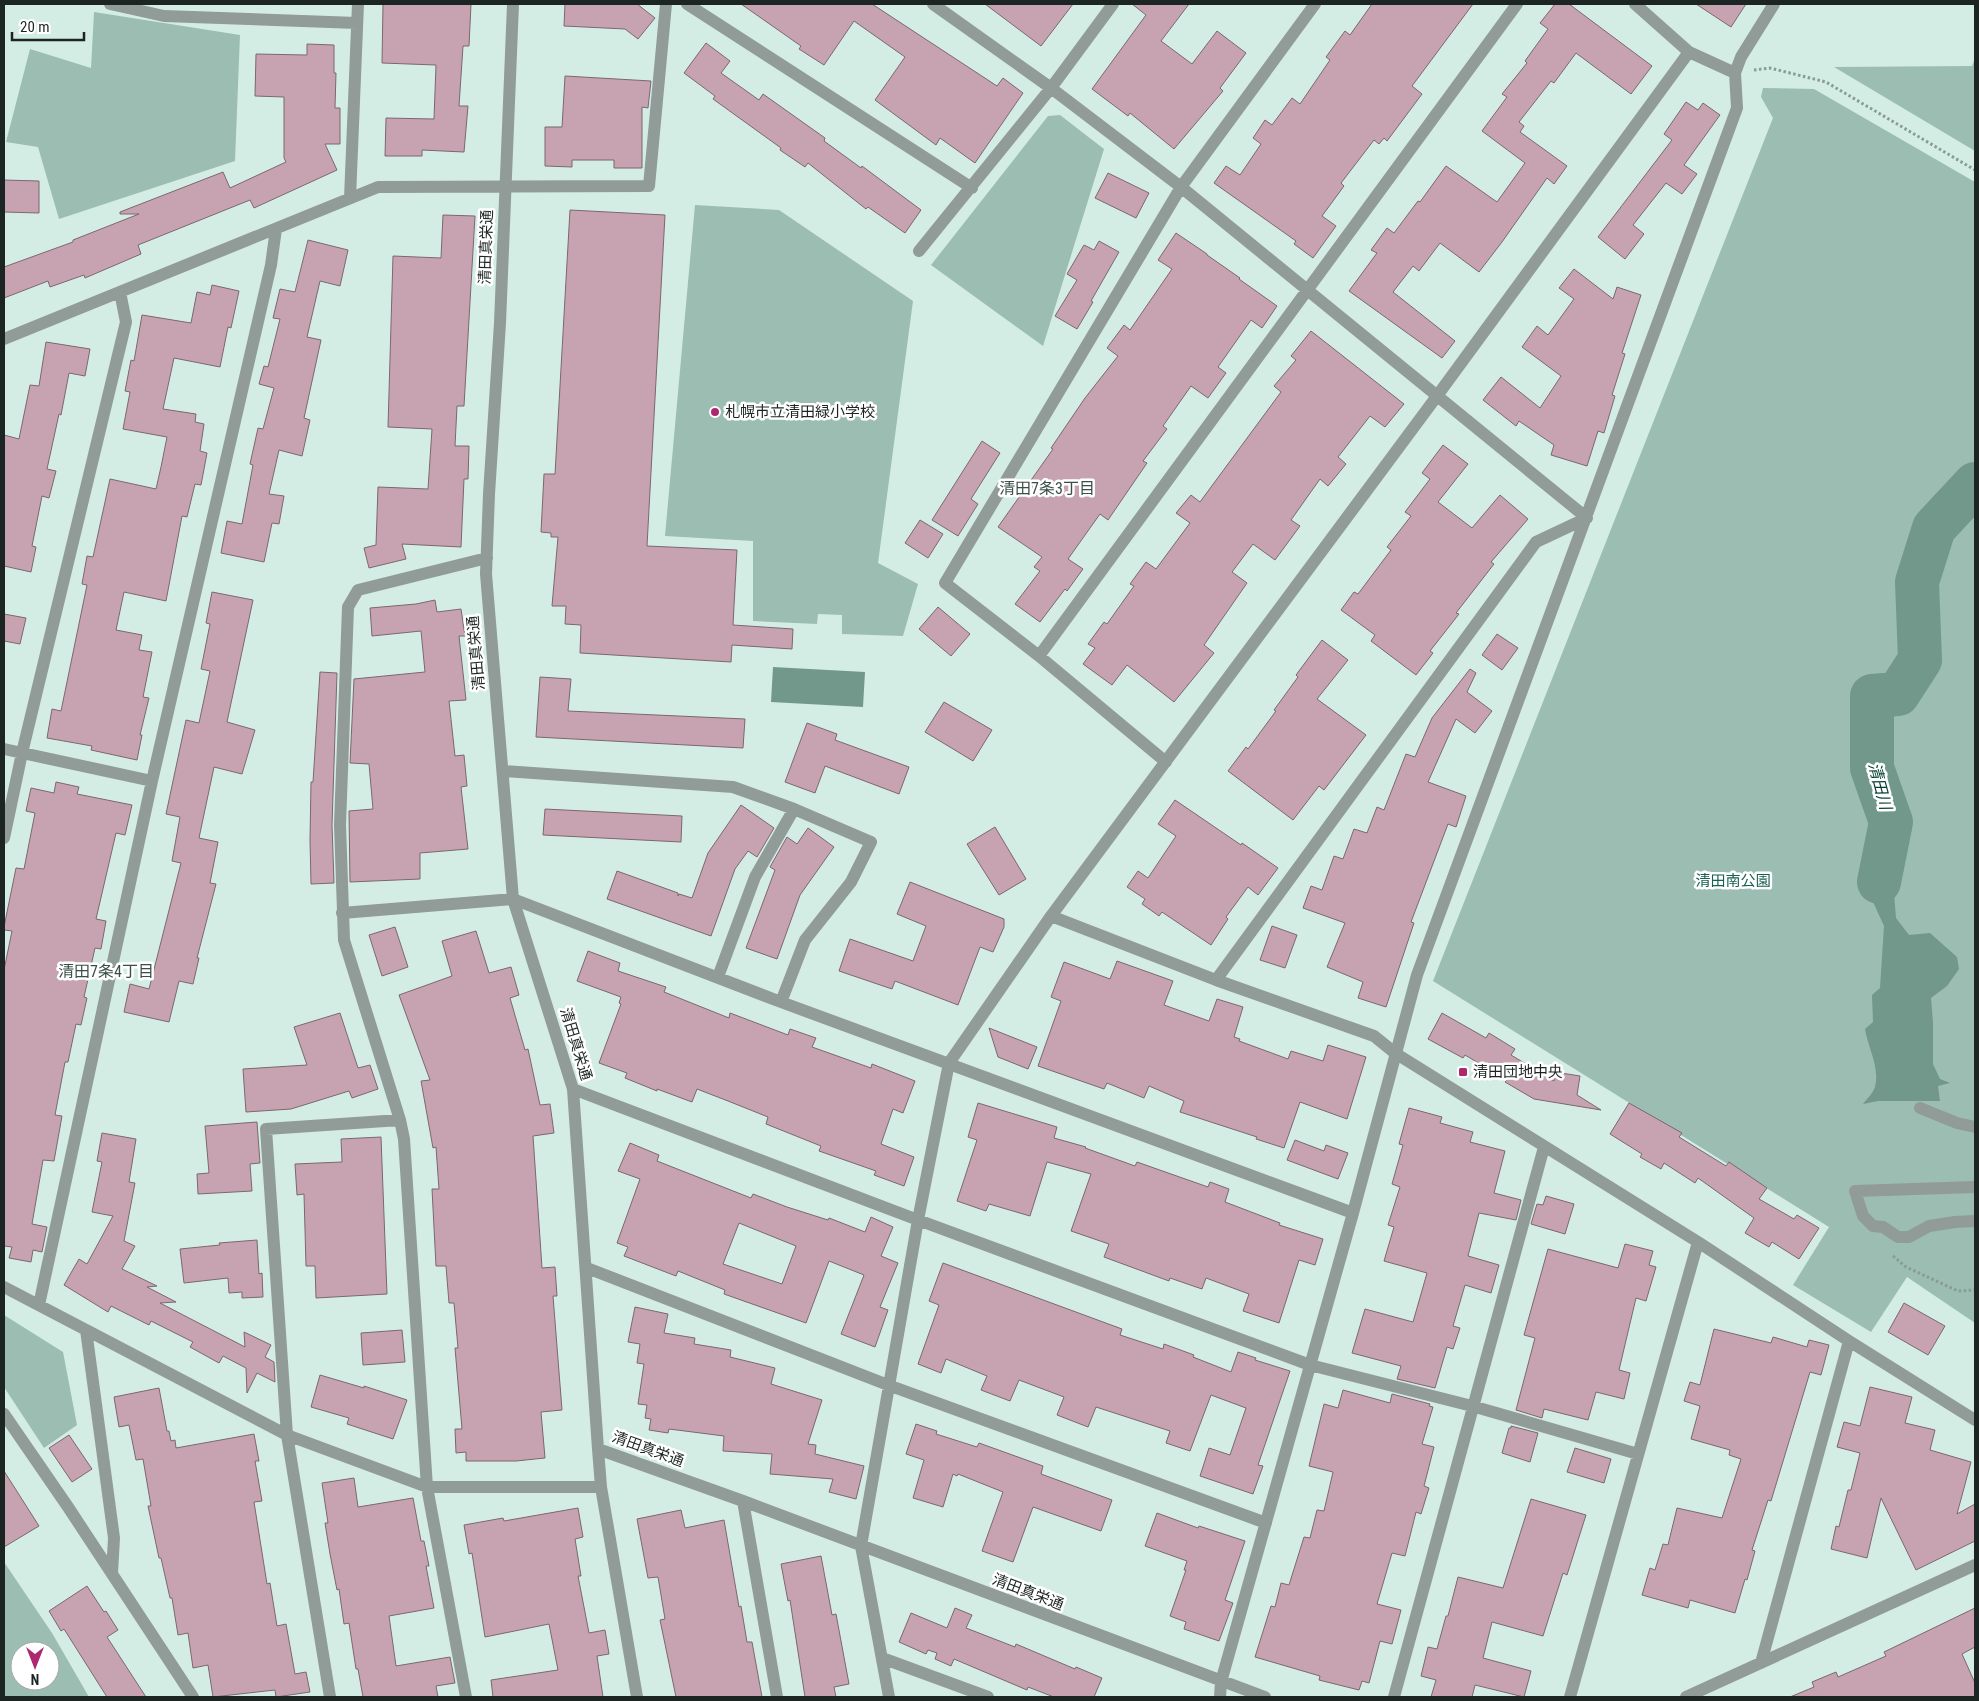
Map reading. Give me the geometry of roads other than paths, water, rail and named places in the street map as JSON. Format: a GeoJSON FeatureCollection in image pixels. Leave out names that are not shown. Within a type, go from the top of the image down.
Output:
{"type":"FeatureCollection","features":[{"type":"Feature","properties":{"kind":"street"},"geometry":{"type":"LineString","coordinates":[[110,4],[164,16],[357,24]]}},
{"type":"Feature","properties":{"kind":"street"},"geometry":{"type":"LineString","coordinates":[[350,198],[358,4]]}},
{"type":"Feature","properties":{"kind":"street","name":"清田真栄通"},"geometry":{"type":"LineString","coordinates":[[514,4],[504,186],[500,323],[488,494],[486,574],[514,898],[573,1089],[587,1268],[598,1449],[743,1501],[1265,1697]]}},
{"type":"Feature","properties":{"kind":"street"},"geometry":{"type":"LineString","coordinates":[[4,339],[378,187],[650,186],[666,4]]}},
{"type":"Feature","properties":{"kind":"street"},"geometry":{"type":"LineString","coordinates":[[687,4],[972,188]]}},
{"type":"Feature","properties":{"kind":"street"},"geometry":{"type":"LineString","coordinates":[[933,4],[1051,88],[1180,187],[1586,518]]}},
{"type":"Feature","properties":{"kind":"street"},"geometry":{"type":"LineString","coordinates":[[919,251],[972,188],[1051,88],[1113,4]]}},
{"type":"Feature","properties":{"kind":"street"},"geometry":{"type":"LineString","coordinates":[[1166,762],[1039,656],[945,583],[1180,187],[1315,4]]}},
{"type":"Feature","properties":{"kind":"street"},"geometry":{"type":"LineString","coordinates":[[1039,656],[1517,4]]}},
{"type":"Feature","properties":{"kind":"street"},"geometry":{"type":"LineString","coordinates":[[1635,4],[1689,52],[1735,74]]}},
{"type":"Feature","properties":{"kind":"street"},"geometry":{"type":"LineString","coordinates":[[1220,1697],[1221,1682],[1353,1213],[1417,975],[1737,108],[1735,74],[1741,58],[1774,4]]}},
{"type":"Feature","properties":{"kind":"street"},"geometry":{"type":"LineString","coordinates":[[889,1697],[861,1546],[918,1220],[949,1063],[1051,916],[1437,396],[1689,52]]}},
{"type":"Feature","properties":{"kind":"street"},"geometry":{"type":"LineString","coordinates":[[39,1306],[152,781],[271,265],[276,229]]}},
{"type":"Feature","properties":{"kind":"street"},"geometry":{"type":"LineString","coordinates":[[4,838],[22,753],[126,322],[120,292]]}},
{"type":"Feature","properties":{"kind":"street"},"geometry":{"type":"LineString","coordinates":[[1216,980],[1536,542],[1586,518]]}},
{"type":"Feature","properties":{"kind":"street"},"geometry":{"type":"LineString","coordinates":[[466,1697],[427,1487],[404,1139],[400,1120],[344,940],[340,825],[348,607],[358,590],[487,558]]}},
{"type":"Feature","properties":{"kind":"street"},"geometry":{"type":"LineString","coordinates":[[4,749],[152,781]]}},
{"type":"Feature","properties":{"kind":"street"},"geometry":{"type":"LineString","coordinates":[[503,771],[733,787],[794,809],[871,842],[851,882],[805,940],[781,1002]]}},
{"type":"Feature","properties":{"kind":"street"},"geometry":{"type":"LineString","coordinates":[[718,977],[755,877],[794,809]]}},
{"type":"Feature","properties":{"kind":"street"},"geometry":{"type":"LineString","coordinates":[[342,913],[514,898],[781,1002],[1353,1213]]}},
{"type":"Feature","properties":{"kind":"street"},"geometry":{"type":"LineString","coordinates":[[1051,916],[1216,980],[1374,1036],[1395,1053],[1698,1242],[1849,1341],[1975,1420]]}},
{"type":"Feature","properties":{"kind":"street"},"geometry":{"type":"LineString","coordinates":[[573,1089],[918,1220],[1310,1365],[1472,1406],[1638,1454]]}},
{"type":"Feature","properties":{"kind":"street"},"geometry":{"type":"LineString","coordinates":[[1920,1108],[1958,1123],[1975,1127]]}},
{"type":"Feature","properties":{"kind":"street"},"geometry":{"type":"LineString","coordinates":[[330,1697],[287,1435],[266,1129],[400,1120]]}},
{"type":"Feature","properties":{"kind":"street"},"geometry":{"type":"LineString","coordinates":[[1394,1697],[1544,1147]]}},
{"type":"Feature","properties":{"kind":"street"},"geometry":{"type":"LineString","coordinates":[[1975,1187],[1855,1191],[1863,1216],[1873,1226],[1883,1227],[1898,1237],[1909,1237],[1929,1226],[1975,1221]]}},
{"type":"Feature","properties":{"kind":"street"},"geometry":{"type":"LineString","coordinates":[[1570,1697],[1698,1242]]}},
{"type":"Feature","properties":{"kind":"street"},"geometry":{"type":"LineString","coordinates":[[587,1268],[888,1385],[1266,1523]]}},
{"type":"Feature","properties":{"kind":"street"},"geometry":{"type":"LineString","coordinates":[[4,1287],[287,1435],[427,1487],[601,1487]]}},
{"type":"Feature","properties":{"kind":"street"},"geometry":{"type":"LineString","coordinates":[[86,1330],[114,1538],[112,1573]]}},
{"type":"Feature","properties":{"kind":"street"},"geometry":{"type":"LineString","coordinates":[[1761,1663],[1849,1341]]}},
{"type":"Feature","properties":{"kind":"street"},"geometry":{"type":"LineString","coordinates":[[4,1414],[112,1573],[193,1697]]}},
{"type":"Feature","properties":{"kind":"street"},"geometry":{"type":"LineString","coordinates":[[598,1449],[601,1487],[637,1697]]}},
{"type":"Feature","properties":{"kind":"street"},"geometry":{"type":"LineString","coordinates":[[743,1501],[777,1697]]}},
{"type":"Feature","properties":{"kind":"street"},"geometry":{"type":"LineString","coordinates":[[1686,1697],[1975,1565]]}},
{"type":"Feature","properties":{"kind":"street"},"geometry":{"type":"LineString","coordinates":[[882,1658],[988,1697]]}},
{"type":"Feature","properties":{"kind":"waterway","name":"清田川"},"geometry":{"type":"LineString","coordinates":[[1879,882],[1891,822],[1872,768],[1872,696],[1898,694],[1920,660],[1917,582],[1934,528],[1975,484]]}},
{"type":"Feature","properties":{"kind":"place","name":"札幌市立清田緑小学校"},"geometry":{"type":"Point","coordinates":[715,412]}},
{"type":"Feature","properties":{"kind":"place","name":"清田団地中央"},"geometry":{"type":"Point","coordinates":[1463,1072]}},
{"type":"Feature","properties":{"kind":"district","name":"清田7条3丁目"},"geometry":{"type":"Point","coordinates":[1047,488]}},
{"type":"Feature","properties":{"kind":"district","name":"清田7条4丁目"},"geometry":{"type":"Point","coordinates":[106,971]}},
{"type":"Feature","properties":{"kind":"park label","name":"清田南公園"},"geometry":{"type":"Point","coordinates":[1733,881]}}]}
